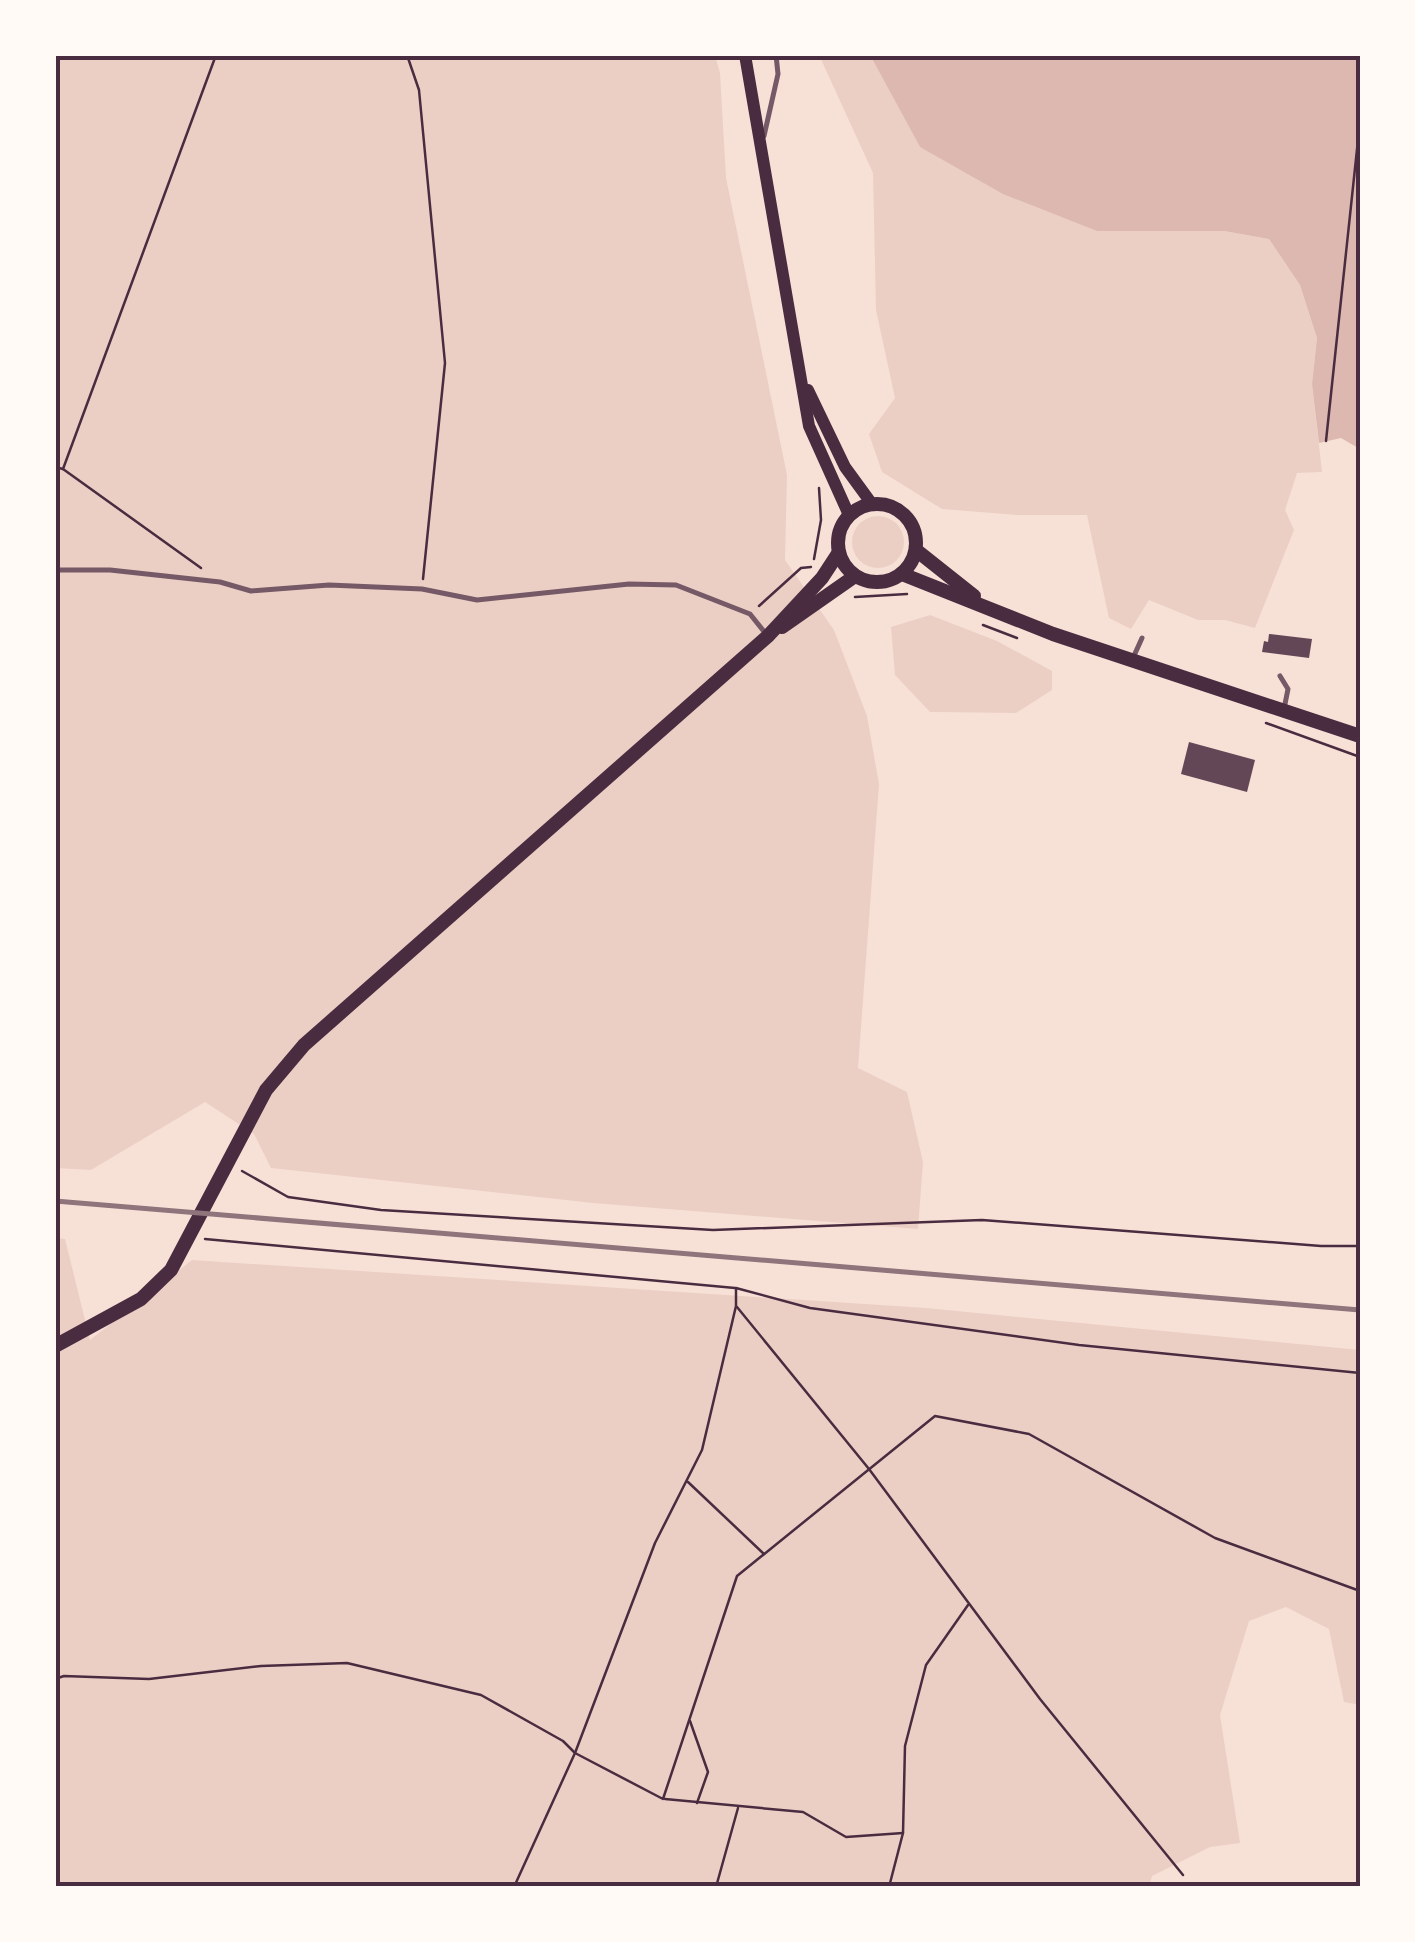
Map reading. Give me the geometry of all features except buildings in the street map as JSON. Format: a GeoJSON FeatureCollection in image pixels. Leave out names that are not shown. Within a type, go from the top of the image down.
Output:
{"type":"FeatureCollection","features":[{"type":"Feature","properties":{"kind":"main road"},"geometry":{"type":"LineString","coordinates":[[745,55],[809,426],[848,515]]}},
{"type":"Feature","properties":{"kind":"main road"},"geometry":{"type":"LineString","coordinates":[[800,369],[845,466],[872,504]]}},
{"type":"Feature","properties":{"kind":"main road"},"geometry":{"type":"LineString","coordinates":[[902,574],[916,550],[916,536],[900,511],[887,504],[872,504],[848,515],[838,535],[839,552],[846,568],[855,576],[879,582],[902,574],[1053,634],[1360,736]]}},
{"type":"Feature","properties":{"kind":"main road"},"geometry":{"type":"LineString","coordinates":[[916,550],[989,606]]}},
{"type":"Feature","properties":{"kind":"main road"},"geometry":{"type":"LineString","coordinates":[[55,1346],[125,1309],[171,1270],[266,1090],[304,1045],[768,636],[822,578],[839,552]]}},
{"type":"Feature","properties":{"kind":"main road"},"geometry":{"type":"LineString","coordinates":[[768,636],[855,576]]}},
{"type":"Feature","properties":{"kind":"lane"},"geometry":{"type":"LineString","coordinates":[[761,149],[778,74],[776,55]]}},
{"type":"Feature","properties":{"kind":"lane"},"geometry":{"type":"LineString","coordinates":[[55,570],[110,570],[220,582],[250,590],[329,585],[422,590],[476,600],[629,584],[676,585],[750,614],[768,636]]}},
{"type":"Feature","properties":{"kind":"lane"},"geometry":{"type":"LineString","coordinates":[[1132,660],[1142,638]]}},
{"type":"Feature","properties":{"kind":"lane"},"geometry":{"type":"LineString","coordinates":[[1280,676],[1288,689],[1283,712]]}},
{"type":"Feature","properties":{"kind":"path"},"geometry":{"type":"LineString","coordinates":[[63,468],[216,55]]}},
{"type":"Feature","properties":{"kind":"path"},"geometry":{"type":"LineString","coordinates":[[407,55],[419,90],[445,363],[422,590]]}},
{"type":"Feature","properties":{"kind":"path"},"geometry":{"type":"LineString","coordinates":[[1326,441],[1358,140]]}},
{"type":"Feature","properties":{"kind":"path"},"geometry":{"type":"LineString","coordinates":[[55,467],[63,468],[220,582]]}},
{"type":"Feature","properties":{"kind":"path"},"geometry":{"type":"LineString","coordinates":[[750,614],[801,568],[812,568],[821,520],[819,490]]}},
{"type":"Feature","properties":{"kind":"path"},"geometry":{"type":"LineString","coordinates":[[228,1163],[288,1198],[381,1210],[713,1230],[982,1220],[1360,1246]]}},
{"type":"Feature","properties":{"kind":"path"},"geometry":{"type":"LineString","coordinates":[[190,1238],[736,1288],[810,1308],[1079,1345],[1360,1373]]}},
{"type":"Feature","properties":{"kind":"path"},"geometry":{"type":"LineString","coordinates":[[514,1887],[575,1753],[655,1544],[702,1450],[736,1306],[736,1288]]}},
{"type":"Feature","properties":{"kind":"path"},"geometry":{"type":"LineString","coordinates":[[736,1306],[870,1469],[1040,1699],[1183,1875]]}},
{"type":"Feature","properties":{"kind":"path"},"geometry":{"type":"LineString","coordinates":[[663,1799],[738,1576],[935,1416],[1030,1434],[1215,1538],[1360,1591]]}},
{"type":"Feature","properties":{"kind":"path"},"geometry":{"type":"LineString","coordinates":[[687,1480],[764,1554]]}},
{"type":"Feature","properties":{"kind":"path"},"geometry":{"type":"LineString","coordinates":[[889,1887],[903,1833],[905,1746],[926,1666],[969,1604]]}},
{"type":"Feature","properties":{"kind":"path"},"geometry":{"type":"LineString","coordinates":[[55,1679],[148,1679],[262,1666],[346,1663],[482,1695],[563,1741],[575,1753],[663,1799],[804,1812],[846,1837],[903,1833]]}},
{"type":"Feature","properties":{"kind":"path"},"geometry":{"type":"LineString","coordinates":[[690,1719],[708,1772],[697,1802]]}},
{"type":"Feature","properties":{"kind":"path"},"geometry":{"type":"LineString","coordinates":[[716,1887],[738,1806]]}},
{"type":"Feature","properties":{"kind":"shaded area"},"geometry":{"type":"Polygon","coordinates":[[[55,55],[715,55],[720,73],[726,178],[787,475],[785,560],[834,630],[867,716],[879,784],[858,1068],[907,1092],[923,1162],[918,1229],[593,1203],[271,1168],[254,1134],[205,1102],[91,1170],[55,1168],[55,55]]]}},
{"type":"Feature","properties":{"kind":"shaded area"},"geometry":{"type":"Polygon","coordinates":[[[819,55],[870,55],[920,147],[1097,231],[1224,231],[1269,239],[1300,285],[1317,338],[1312,384],[1322,472],[1297,473],[1285,510],[1294,530],[1255,628],[1225,620],[1198,620],[1149,600],[1131,629],[1109,618],[1087,515],[942,509],[882,472],[869,434],[895,398],[876,310],[873,173],[819,55]]]}},
{"type":"Feature","properties":{"kind":"shaded area"},"geometry":{"type":"Polygon","coordinates":[[[870,55],[1360,55],[1360,449],[1341,438],[1319,443],[1312,384],[1317,338],[1300,285],[1269,239],[1224,231],[1097,231],[1003,194],[920,147],[870,55]]]}},
{"type":"Feature","properties":{"kind":"shaded area"},"geometry":{"type":"Polygon","coordinates":[[[878,516],[896,524],[904,542],[896,560],[878,568],[860,560],[852,542],[860,524],[878,516]]]}},
{"type":"Feature","properties":{"kind":"shaded area"},"geometry":{"type":"Polygon","coordinates":[[[930,615],[997,641],[1052,671],[1052,690],[1016,713],[930,712],[895,675],[891,627],[930,615]]]}},
{"type":"Feature","properties":{"kind":"shaded area"},"geometry":{"type":"Polygon","coordinates":[[[55,1238],[65,1239],[90,1340],[192,1260],[926,1308],[1360,1350],[1360,1705],[1344,1702],[1329,1629],[1286,1607],[1249,1621],[1220,1715],[1240,1843],[1210,1847],[1152,1876],[1149,1887],[55,1887],[55,1238]]]}},
{"type":"Feature","properties":{"kind":"railway"},"geometry":{"type":"LineString","coordinates":[[55,1201],[1360,1310]]}}]}
